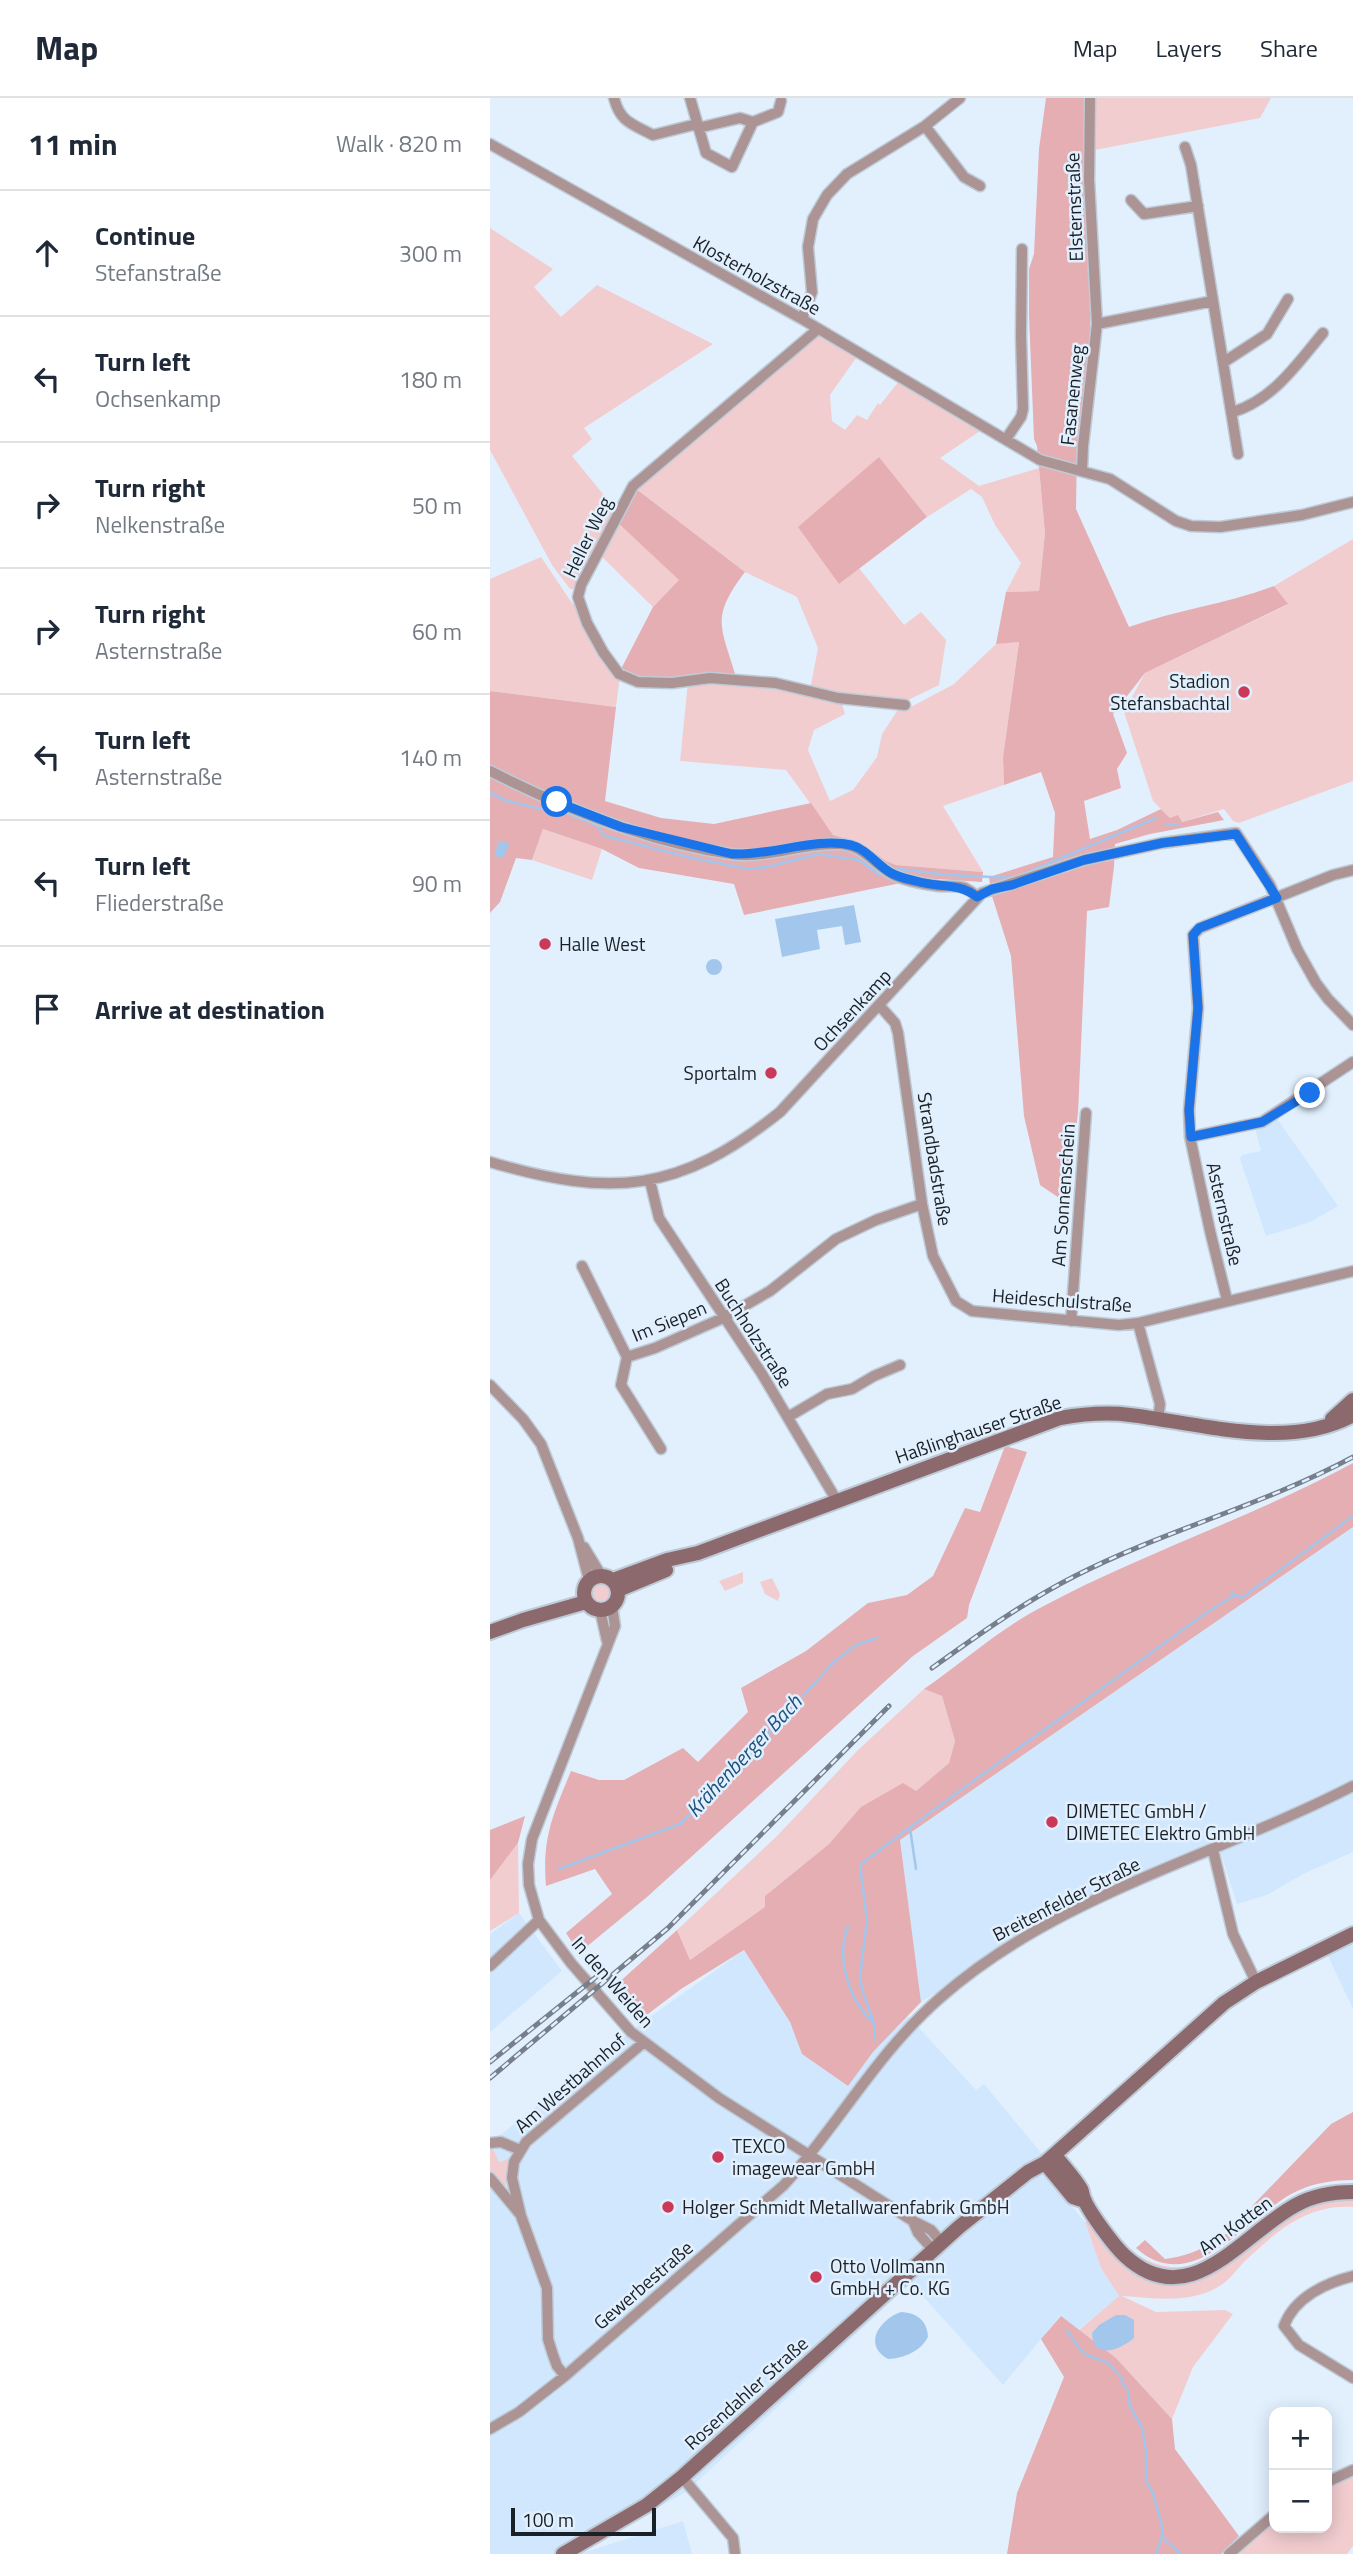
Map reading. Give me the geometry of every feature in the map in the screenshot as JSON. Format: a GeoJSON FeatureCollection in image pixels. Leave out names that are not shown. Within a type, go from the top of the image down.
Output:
{"type":"FeatureCollection","features":[{"type":"Feature","properties":{"kind":"main road"},"geometry":{"type":"LineString","coordinates":[[1325,1425],[1353,1400]]}},
{"type":"Feature","properties":{"kind":"main road","name":"Haßlinghauser Straße"},"geometry":{"type":"LineString","coordinates":[[490,1632],[599,1586],[671,1568],[698,1553],[1060,1418],[1084,1414],[1111,1414],[1263,1433],[1325,1425],[1353,1415]]}},
{"type":"Feature","properties":{"kind":"main road"},"geometry":{"type":"LineString","coordinates":[[599,1586],[618,1596],[606,1608],[590,1606],[599,1586]]}},
{"type":"Feature","properties":{"kind":"main road","name":"Rosendahler Straße"},"geometry":{"type":"LineString","coordinates":[[563,2554],[647,2505],[682,2477],[938,2248],[960,2235],[1034,2178],[1050,2159],[1130,2090],[1212,2013],[1256,1982],[1353,1934]]}},
{"type":"Feature","properties":{"kind":"main road","name":"Am Kotten"},"geometry":{"type":"LineString","coordinates":[[1050,2159],[1073,2197],[1085,2202],[1117,2248],[1135,2264],[1160,2275],[1185,2276],[1201,2272],[1224,2259],[1295,2205],[1320,2195],[1353,2192]]}},
{"type":"Feature","properties":{"kind":"street"},"geometry":{"type":"LineString","coordinates":[[614,98],[617,112],[624,120],[653,135],[740,118],[753,122],[778,112],[780,100]]}},
{"type":"Feature","properties":{"kind":"street"},"geometry":{"type":"LineString","coordinates":[[690,98],[706,153],[732,167],[753,122]]}},
{"type":"Feature","properties":{"kind":"street"},"geometry":{"type":"LineString","coordinates":[[802,319],[812,292],[809,237],[819,205],[836,183],[847,174],[925,126],[960,98]]}},
{"type":"Feature","properties":{"kind":"street","name":"Elsternstraße"},"geometry":{"type":"LineString","coordinates":[[1090,98],[1088,180],[1097,319]]}},
{"type":"Feature","properties":{"kind":"street"},"geometry":{"type":"LineString","coordinates":[[925,126],[964,177],[980,186]]}},
{"type":"Feature","properties":{"kind":"street","name":"Klosterholzstraße"},"geometry":{"type":"LineString","coordinates":[[490,144],[802,319],[1040,460],[1120,483],[1162,513],[1191,526],[1220,527],[1302,516],[1353,502]]}},
{"type":"Feature","properties":{"kind":"street"},"geometry":{"type":"LineString","coordinates":[[1185,147],[1191,165],[1238,454]]}},
{"type":"Feature","properties":{"kind":"street"},"geometry":{"type":"LineString","coordinates":[[1131,200],[1144,214],[1198,206]]}},
{"type":"Feature","properties":{"kind":"street"},"geometry":{"type":"LineString","coordinates":[[1006,439],[1023,409],[1022,249]]}},
{"type":"Feature","properties":{"kind":"street"},"geometry":{"type":"LineString","coordinates":[[1224,362],[1267,334],[1288,299]]}},
{"type":"Feature","properties":{"kind":"street","name":"Fasanenweg"},"geometry":{"type":"LineString","coordinates":[[1078,470],[1097,319],[1213,301]]}},
{"type":"Feature","properties":{"kind":"street","name":"Heller Weg"},"geometry":{"type":"LineString","coordinates":[[818,329],[633,486],[581,585],[578,597],[587,622],[603,652],[619,674],[638,682],[710,678],[775,683],[838,698],[905,705]]}},
{"type":"Feature","properties":{"kind":"street"},"geometry":{"type":"LineString","coordinates":[[1233,412],[1251,407],[1281,384],[1323,333]]}},
{"type":"Feature","properties":{"kind":"street"},"geometry":{"type":"LineString","coordinates":[[490,771],[539,795],[621,827],[732,854],[751,855],[829,844],[850,845],[889,871],[927,884],[967,888],[977,897]]}},
{"type":"Feature","properties":{"kind":"street","name":"Ochsenkamp"},"geometry":{"type":"LineString","coordinates":[[490,1162],[573,1182],[605,1185],[650,1181],[704,1163],[751,1135],[780,1112],[945,936],[977,897],[992,889],[1097,857],[1162,843],[1236,834],[1277,898]]}},
{"type":"Feature","properties":{"kind":"street"},"geometry":{"type":"LineString","coordinates":[[1353,870],[1332,875],[1277,898],[1311,975],[1328,999],[1353,1024]]}},
{"type":"Feature","properties":{"kind":"street","name":"Asternstraße"},"geometry":{"type":"LineString","coordinates":[[1227,1300],[1191,1137],[1189,1110],[1198,1008],[1193,935],[1199,928],[1277,898]]}},
{"type":"Feature","properties":{"kind":"street","name":"Strandbadstraße"},"geometry":{"type":"LineString","coordinates":[[879,1005],[895,1023],[898,1033],[922,1204],[933,1256],[956,1301],[972,1311]]}},
{"type":"Feature","properties":{"kind":"street"},"geometry":{"type":"LineString","coordinates":[[1191,1137],[1262,1122],[1353,1062]]}},
{"type":"Feature","properties":{"kind":"street","name":"Am Sonnenschein"},"geometry":{"type":"LineString","coordinates":[[1071,1321],[1086,1114]]}},
{"type":"Feature","properties":{"kind":"street","name":"Buchholzstraße"},"geometry":{"type":"LineString","coordinates":[[650,1181],[659,1218],[788,1417],[837,1501]]}},
{"type":"Feature","properties":{"kind":"street","name":"Im Siepen"},"geometry":{"type":"LineString","coordinates":[[627,1357],[655,1348],[723,1318],[770,1291],[836,1239],[876,1220],[922,1204]]}},
{"type":"Feature","properties":{"kind":"street","name":"Im Siepen"},"geometry":{"type":"LineString","coordinates":[[582,1266],[627,1357],[621,1385],[661,1450]]}},
{"type":"Feature","properties":{"kind":"street","name":"Heideschulstraße"},"geometry":{"type":"LineString","coordinates":[[972,1311],[1119,1325],[1138,1324],[1353,1270]]}},
{"type":"Feature","properties":{"kind":"street"},"geometry":{"type":"LineString","coordinates":[[1138,1324],[1160,1404],[1158,1420]]}},
{"type":"Feature","properties":{"kind":"street"},"geometry":{"type":"LineString","coordinates":[[788,1417],[827,1394],[852,1390],[874,1376],[901,1365]]}},
{"type":"Feature","properties":{"kind":"street"},"geometry":{"type":"LineString","coordinates":[[490,1385],[536,1435],[599,1586]]}},
{"type":"Feature","properties":{"kind":"street","name":"In den Weiden"},"geometry":{"type":"LineString","coordinates":[[606,1608],[608,1641],[532,1839],[528,1864],[529,1885],[539,1920],[592,1988],[643,2043],[719,2098],[913,2221],[918,2233],[938,2248]]}},
{"type":"Feature","properties":{"kind":"street","name":"Breitenfelder Straße"},"geometry":{"type":"LineString","coordinates":[[811,2156],[873,2068],[901,2035],[941,1997],[987,1960],[1037,1929],[1102,1896],[1314,1807],[1353,1786]]}},
{"type":"Feature","properties":{"kind":"street"},"geometry":{"type":"LineString","coordinates":[[1213,1850],[1233,1934],[1256,1982]]}},
{"type":"Feature","properties":{"kind":"street"},"geometry":{"type":"LineString","coordinates":[[490,1966],[539,1920]]}},
{"type":"Feature","properties":{"kind":"street","name":"Am Westbahnhof"},"geometry":{"type":"LineString","coordinates":[[565,2376],[557,2366],[548,2339],[547,2288],[512,2178],[514,2162],[526,2142],[643,2043]]}},
{"type":"Feature","properties":{"kind":"street","name":"Am Westbahnhof"},"geometry":{"type":"LineString","coordinates":[[490,2143],[501,2142],[520,2150]]}},
{"type":"Feature","properties":{"kind":"street","name":"Gewerbestraße"},"geometry":{"type":"LineString","coordinates":[[490,2429],[519,2412],[565,2376],[784,2186],[811,2156]]}},
{"type":"Feature","properties":{"kind":"street","name":"Am Westbahnhof"},"geometry":{"type":"LineString","coordinates":[[490,2178],[522,2216]]}},
{"type":"Feature","properties":{"kind":"street"},"geometry":{"type":"LineString","coordinates":[[1353,2276],[1333,2282],[1305,2298],[1288,2315],[1284,2326],[1299,2345],[1353,2378]]}},
{"type":"Feature","properties":{"kind":"street"},"geometry":{"type":"LineString","coordinates":[[1332,2480],[1353,2470]]}},
{"type":"Feature","properties":{"kind":"street"},"geometry":{"type":"LineString","coordinates":[[682,2477],[733,2538],[736,2543],[735,2554]]}},
{"type":"Feature","properties":{"kind":"street"},"geometry":{"type":"LineString","coordinates":[[1229,2554],[1269,2519]]}},
{"type":"Feature","properties":{"kind":"shaded area"},"geometry":{"type":"Polygon","coordinates":[[[1046,98],[1094,98],[1090,334],[1077,447],[1076,509],[1129,627],[1274,586],[1288,604],[1145,673],[1113,714],[1127,753],[1117,769],[1121,788],[1084,801],[1090,839],[1117,830],[1161,809],[1170,818],[1178,815],[1182,822],[1218,812],[1224,820],[1150,834],[1115,844],[1109,907],[1087,911],[1078,1113],[1068,1204],[1040,1185],[1024,1116],[1011,956],[991,893],[989,877],[1053,857],[1055,813],[1041,772],[1004,785],[1003,757],[1019,642],[996,644],[1006,592],[1039,591],[1045,533],[1037,446],[1034,439],[1029,269],[1034,254],[1039,149],[1046,98]]]}},
{"type":"Feature","properties":{"kind":"shaded area"},"geometry":{"type":"Polygon","coordinates":[[[1094,98],[1271,98],[1260,118],[1095,150],[1094,98]]]}},
{"type":"Feature","properties":{"kind":"shaded area"},"geometry":{"type":"Polygon","coordinates":[[[490,228],[553,269],[534,287],[561,317],[597,285],[713,344],[584,428],[592,439],[572,456],[616,510],[577,589],[570,589],[552,565],[490,450],[490,228]]]}},
{"type":"Feature","properties":{"kind":"shaded area"},"geometry":{"type":"Polygon","coordinates":[[[818,335],[856,358],[830,395],[832,421],[845,430],[857,415],[867,420],[878,403],[880,405],[899,381],[980,431],[940,458],[979,486],[1039,468],[1045,533],[1039,591],[1006,592],[1021,563],[995,525],[982,497],[971,489],[927,517],[878,457],[839,584],[859,568],[904,625],[921,612],[946,640],[939,685],[904,702],[810,690],[818,648],[797,597],[745,572],[635,488],[818,335]]]}},
{"type":"Feature","properties":{"kind":"shaded area"},"geometry":{"type":"Polygon","coordinates":[[[879,457],[927,517],[839,584],[798,527],[879,457]]]}},
{"type":"Feature","properties":{"kind":"shaded area"},"geometry":{"type":"Polygon","coordinates":[[[635,488],[745,572],[727,601],[722,623],[736,677],[639,680],[621,669],[653,607],[679,580],[617,522],[635,488]]]}},
{"type":"Feature","properties":{"kind":"shaded area"},"geometry":{"type":"Polygon","coordinates":[[[617,522],[680,580],[653,607],[601,556],[617,522]]]}},
{"type":"Feature","properties":{"kind":"shaded area","name":"Stadion Stefansbachtal"},"geometry":{"type":"Polygon","coordinates":[[[1353,539],[1353,781],[1239,823],[1233,821],[1224,809],[1182,822],[1170,818],[1153,801],[1124,712],[1145,673],[1287,605],[1274,586],[1353,539]]]}},
{"type":"Feature","properties":{"kind":"shaded area"},"geometry":{"type":"Polygon","coordinates":[[[541,557],[620,676],[616,707],[490,691],[490,579],[541,557]]]}},
{"type":"Feature","properties":{"kind":"shaded area"},"geometry":{"type":"Polygon","coordinates":[[[1019,641],[1003,757],[1004,785],[943,806],[983,872],[896,865],[885,861],[860,843],[833,835],[786,770],[680,761],[688,682],[746,684],[841,701],[845,714],[814,730],[808,750],[830,801],[853,790],[877,757],[882,734],[899,708],[909,708],[954,684],[996,644],[1019,641]]]}},
{"type":"Feature","properties":{"kind":"shaded area"},"geometry":{"type":"Polygon","coordinates":[[[490,691],[616,707],[605,801],[661,818],[714,824],[811,803],[833,835],[860,843],[886,861],[896,865],[983,872],[982,882],[921,878],[905,874],[906,882],[744,915],[734,884],[639,868],[602,849],[543,829],[532,860],[516,858],[500,902],[490,913],[490,691]]]}},
{"type":"Feature","properties":{"kind":"shaded area"},"geometry":{"type":"Polygon","coordinates":[[[543,829],[602,849],[592,880],[532,860],[543,829]]]}},
{"type":"Feature","properties":{"kind":"shaded area"},"geometry":{"type":"Polygon","coordinates":[[[499,841],[508,843],[509,846],[503,858],[494,856],[499,841]]]}},
{"type":"Feature","properties":{"kind":"shaded area"},"geometry":{"type":"Polygon","coordinates":[[[854,905],[861,942],[845,945],[842,926],[817,930],[820,949],[782,957],[775,919],[854,905]]]}},
{"type":"Feature","properties":{"kind":"shaded area"},"geometry":{"type":"Polygon","coordinates":[[[711,959],[717,959],[722,967],[720,973],[711,975],[706,970],[706,964],[711,959]]]}},
{"type":"Feature","properties":{"kind":"shaded area"},"geometry":{"type":"Polygon","coordinates":[[[1276,1117],[1338,1206],[1310,1222],[1266,1236],[1240,1159],[1242,1155],[1261,1151],[1255,1128],[1276,1117]]]}},
{"type":"Feature","properties":{"kind":"shaded area"},"geometry":{"type":"Polygon","coordinates":[[[1005,1446],[1027,1452],[969,1605],[967,1618],[913,1656],[647,1897],[579,1953],[566,1933],[612,1894],[595,1869],[546,1886],[547,1840],[571,1771],[599,1780],[624,1780],[683,1748],[698,1762],[748,1712],[741,1688],[806,1651],[868,1603],[907,1595],[933,1576],[965,1508],[980,1512],[1005,1446]]]}},
{"type":"Feature","properties":{"kind":"shaded area"},"geometry":{"type":"Polygon","coordinates":[[[1353,1463],[1353,1527],[900,1840],[921,2002],[873,2052],[848,2086],[802,2054],[790,2022],[744,1950],[681,1989],[640,2020],[615,1986],[677,1930],[690,1960],[765,1907],[765,1896],[829,1844],[861,1807],[903,1783],[916,1791],[949,1763],[955,1741],[942,1696],[924,1689],[994,1637],[1038,1609],[1353,1463]]]}},
{"type":"Feature","properties":{"kind":"shaded area"},"geometry":{"type":"Polygon","coordinates":[[[1353,1527],[1353,1852],[1303,1874],[1267,1895],[1237,1904],[1221,1854],[1072,1908],[921,2002],[900,1840],[1353,1527]]]}},
{"type":"Feature","properties":{"kind":"shaded area"},"geometry":{"type":"Polygon","coordinates":[[[743,1572],[743,1583],[725,1591],[719,1581],[743,1572]]]}},
{"type":"Feature","properties":{"kind":"shaded area"},"geometry":{"type":"Polygon","coordinates":[[[772,1578],[780,1594],[778,1601],[765,1594],[760,1582],[772,1578]]]}},
{"type":"Feature","properties":{"kind":"shaded area"},"geometry":{"type":"Polygon","coordinates":[[[601,1583],[607,1586],[610,1592],[607,1598],[601,1601],[595,1598],[592,1592],[595,1586],[601,1583]]]}},
{"type":"Feature","properties":{"kind":"shaded area"},"geometry":{"type":"Polygon","coordinates":[[[924,1689],[942,1696],[955,1741],[949,1763],[916,1791],[862,1807],[829,1844],[765,1896],[766,1907],[690,1960],[677,1930],[777,1836],[858,1750],[924,1689]]]}},
{"type":"Feature","properties":{"kind":"shaded area"},"geometry":{"type":"Polygon","coordinates":[[[525,1816],[518,1843],[490,1880],[490,1830],[525,1816]]]}},
{"type":"Feature","properties":{"kind":"shaded area"},"geometry":{"type":"Polygon","coordinates":[[[518,1843],[519,1913],[490,1931],[490,1880],[518,1843]]]}},
{"type":"Feature","properties":{"kind":"shaded area"},"geometry":{"type":"Polygon","coordinates":[[[519,1913],[562,1971],[490,2032],[490,1934],[519,1913]]]}},
{"type":"Feature","properties":{"kind":"shaded area"},"geometry":{"type":"Polygon","coordinates":[[[1353,1942],[1353,2009],[1327,1954],[1353,1942]]]}},
{"type":"Feature","properties":{"kind":"shaded area"},"geometry":{"type":"Polygon","coordinates":[[[744,1950],[790,2022],[802,2054],[847,2085],[873,2052],[908,2016],[976,2090],[984,2084],[1042,2154],[1049,2179],[1085,2222],[1101,2268],[1119,2296],[1078,2330],[1060,2316],[1003,2385],[911,2283],[686,2492],[573,2554],[490,2554],[490,2143],[643,2022],[744,1950]]]}},
{"type":"Feature","properties":{"kind":"shaded area"},"geometry":{"type":"Polygon","coordinates":[[[1353,2112],[1353,2180],[1323,2183],[1295,2192],[1219,2248],[1199,2259],[1178,2264],[1157,2261],[1136,2248],[1145,2240],[1165,2259],[1191,2253],[1215,2241],[1237,2225],[1331,2124],[1353,2112]]]}},
{"type":"Feature","properties":{"kind":"shaded area"},"geometry":{"type":"Polygon","coordinates":[[[492,2147],[499,2162],[508,2159],[506,2189],[490,2171],[492,2147]]]}},
{"type":"Feature","properties":{"kind":"shaded area"},"geometry":{"type":"Polygon","coordinates":[[[1338,2184],[1353,2186],[1343,2186],[1195,2267],[1167,2270],[1148,2265],[1136,2257],[1136,2254],[1157,2264],[1176,2267],[1194,2265],[1210,2258],[1288,2201],[1312,2190],[1338,2184]]]}},
{"type":"Feature","properties":{"kind":"shaded area"},"geometry":{"type":"Polygon","coordinates":[[[1353,2198],[1353,2207],[1321,2210],[1281,2230],[1225,2282],[1207,2292],[1171,2299],[1122,2296],[1156,2312],[1225,2310],[1233,2314],[1193,2367],[1172,2419],[1116,2358],[1079,2330],[1119,2296],[1101,2268],[1085,2222],[1090,2222],[1095,2227],[1092,2229],[1101,2242],[1104,2240],[1120,2261],[1147,2277],[1191,2281],[1220,2270],[1300,2208],[1332,2199],[1353,2198]]]}},
{"type":"Feature","properties":{"kind":"shaded area"},"geometry":{"type":"Polygon","coordinates":[[[901,2312],[920,2319],[926,2326],[928,2337],[921,2347],[911,2353],[888,2359],[880,2353],[875,2340],[886,2320],[901,2312]]]}},
{"type":"Feature","properties":{"kind":"shaded area"},"geometry":{"type":"Polygon","coordinates":[[[1116,2315],[1125,2315],[1134,2320],[1134,2338],[1115,2349],[1102,2350],[1094,2342],[1092,2333],[1099,2325],[1116,2315]]]}},
{"type":"Feature","properties":{"kind":"shaded area"},"geometry":{"type":"Polygon","coordinates":[[[1061,2316],[1116,2358],[1172,2419],[1175,2449],[1239,2536],[1221,2554],[1007,2554],[1017,2493],[1064,2377],[1041,2339],[1061,2316]]]}},
{"type":"Feature","properties":{"kind":"shaded area"},"geometry":{"type":"Polygon","coordinates":[[[1353,2473],[1353,2546],[1347,2554],[1235,2554],[1269,2523],[1269,2533],[1332,2533],[1332,2484],[1353,2473]]]}},
{"type":"Feature","properties":{"kind":"shaded area"},"geometry":{"type":"Polygon","coordinates":[[[683,2521],[692,2554],[579,2554],[683,2521]]]}},
{"type":"Feature","properties":{"kind":"waterway"},"geometry":{"type":"LineString","coordinates":[[490,793],[507,801],[560,810],[596,825],[605,836],[688,857],[748,869],[818,854],[859,860],[879,875],[885,873]]}},
{"type":"Feature","properties":{"kind":"waterway"},"geometry":{"type":"LineString","coordinates":[[894,870],[1014,878],[1156,818]]}},
{"type":"Feature","properties":{"kind":"waterway"},"geometry":{"type":"LineString","coordinates":[[1166,824],[1179,825]]}},
{"type":"Feature","properties":{"kind":"waterway","name":"Krähenberger Bach"},"geometry":{"type":"LineString","coordinates":[[1230,1592],[1242,1598],[1353,1516]]}},
{"type":"Feature","properties":{"kind":"waterway"},"geometry":{"type":"LineString","coordinates":[[875,2041],[874,2023],[860,1977],[867,1920],[860,1865],[1207,1612],[1234,1596]]}},
{"type":"Feature","properties":{"kind":"waterway","name":"Krähenberger Bach"},"geometry":{"type":"LineString","coordinates":[[559,1869],[680,1824],[716,1790],[736,1765],[758,1745],[834,1662],[856,1645],[877,1638]]}},
{"type":"Feature","properties":{"kind":"waterway"},"geometry":{"type":"LineString","coordinates":[[910,1828],[916,1869]]}},
{"type":"Feature","properties":{"kind":"waterway"},"geometry":{"type":"LineString","coordinates":[[848,1926],[843,1951],[846,1977],[856,2001],[872,2021]]}},
{"type":"Feature","properties":{"kind":"waterway"},"geometry":{"type":"LineString","coordinates":[[1066,2330],[1084,2354],[1108,2363],[1121,2377],[1128,2390],[1130,2407],[1142,2427],[1146,2451],[1146,2481],[1153,2493],[1162,2526],[1162,2537],[1181,2554]]}},
{"type":"Feature","properties":{"kind":"waterway"},"geometry":{"type":"LineString","coordinates":[[1156,2554],[1162,2537]]}},
{"type":"Feature","properties":{"kind":"railway"},"geometry":{"type":"LineString","coordinates":[[932,1668],[1019,1608],[1075,1576],[1144,1545],[1285,1489],[1353,1457]]}},
{"type":"Feature","properties":{"kind":"railway"},"geometry":{"type":"LineString","coordinates":[[490,2078],[668,1928],[889,1706]]}},
{"type":"Feature","properties":{"kind":"railway"},"geometry":{"type":"LineString","coordinates":[[490,2062],[601,1973]]}},
{"type":"Feature","properties":{"kind":"place","name":"Stadion Stefansbachtal"},"geometry":{"type":"Point","coordinates":[1244,692]}},
{"type":"Feature","properties":{"kind":"place","name":"Halle West"},"geometry":{"type":"Point","coordinates":[545,944]}},
{"type":"Feature","properties":{"kind":"place","name":"Sportalm"},"geometry":{"type":"Point","coordinates":[771,1073]}},
{"type":"Feature","properties":{"kind":"place","name":"DIMETEC GmbH / DIMETEC Elektro GmbH"},"geometry":{"type":"Point","coordinates":[1052,1822]}},
{"type":"Feature","properties":{"kind":"place","name":"TEXCO imagewear GmbH"},"geometry":{"type":"Point","coordinates":[718,2157]}},
{"type":"Feature","properties":{"kind":"place","name":"Holger Schmidt Metallwarenfabrik GmbH"},"geometry":{"type":"Point","coordinates":[668,2207]}},
{"type":"Feature","properties":{"kind":"place","name":"Otto Vollmann GmbH + Co. KG"},"geometry":{"type":"Point","coordinates":[816,2277]}},
{"type":"Feature","properties":{"kind":"route"},"geometry":{"type":"LineString","coordinates":[[557,802],[621,827],[732,854],[751,855],[829,844],[850,845],[857,847],[892,874],[942,887],[967,888],[977,897],[992,889],[1012,885],[1084,860],[1162,843],[1236,834],[1277,898],[1199,928],[1193,935],[1198,1020],[1189,1110],[1191,1137],[1262,1122],[1310,1093]]}}]}
